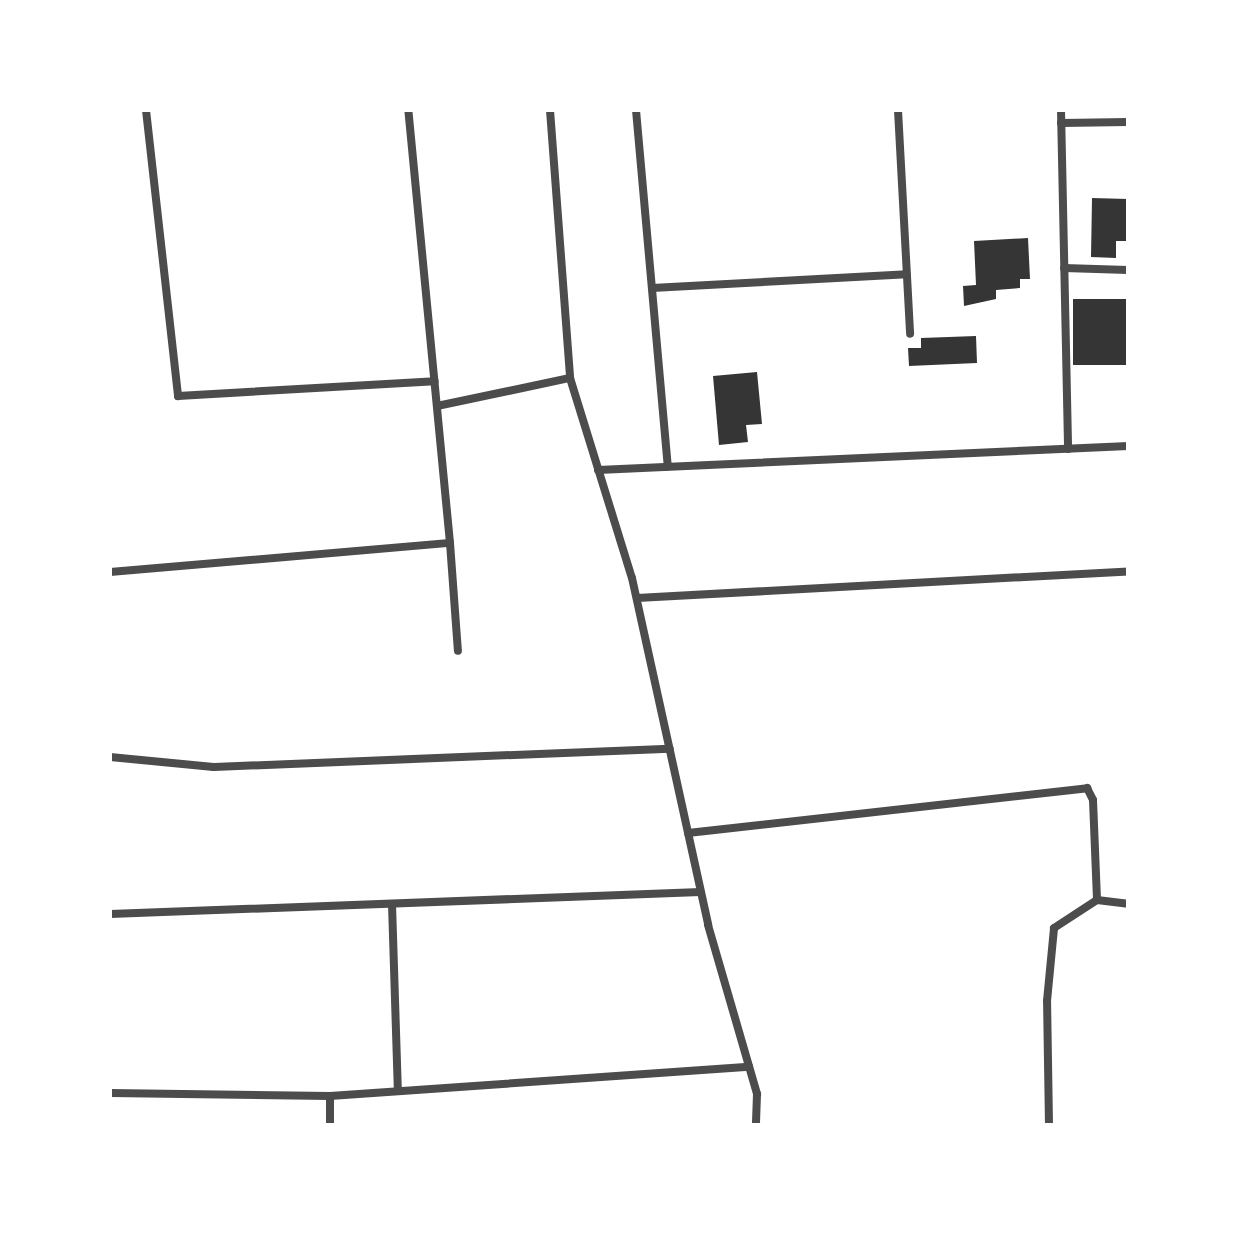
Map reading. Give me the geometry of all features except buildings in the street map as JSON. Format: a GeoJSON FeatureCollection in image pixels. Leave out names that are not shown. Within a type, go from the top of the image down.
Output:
{"type":"FeatureCollection","features":[{"type":"Feature","properties":{"kind":"street"},"geometry":{"type":"LineString","coordinates":[[146,110],[178,396],[435,381]]}},
{"type":"Feature","properties":{"kind":"street"},"geometry":{"type":"LineString","coordinates":[[408,110],[458,651]]}},
{"type":"Feature","properties":{"kind":"street"},"geometry":{"type":"LineString","coordinates":[[550,110],[570,378],[637,598],[701,892],[757,1094],[756,1125]]}},
{"type":"Feature","properties":{"kind":"street"},"geometry":{"type":"LineString","coordinates":[[636,110],[668,467]]}},
{"type":"Feature","properties":{"kind":"street"},"geometry":{"type":"LineString","coordinates":[[898,110],[910,334]]}},
{"type":"Feature","properties":{"kind":"street"},"geometry":{"type":"LineString","coordinates":[[1061,110],[1068,449]]}},
{"type":"Feature","properties":{"kind":"street"},"geometry":{"type":"LineString","coordinates":[[1061,123],[1128,122]]}},
{"type":"Feature","properties":{"kind":"street"},"geometry":{"type":"LineString","coordinates":[[1064,268],[1128,270]]}},
{"type":"Feature","properties":{"kind":"street"},"geometry":{"type":"LineString","coordinates":[[652,288],[907,274]]}},
{"type":"Feature","properties":{"kind":"street"},"geometry":{"type":"LineString","coordinates":[[437,406],[570,378]]}},
{"type":"Feature","properties":{"kind":"street"},"geometry":{"type":"LineString","coordinates":[[598,470],[1128,446]]}},
{"type":"Feature","properties":{"kind":"street"},"geometry":{"type":"LineString","coordinates":[[110,572],[450,543]]}},
{"type":"Feature","properties":{"kind":"street"},"geometry":{"type":"LineString","coordinates":[[637,598],[1128,571]]}},
{"type":"Feature","properties":{"kind":"street"},"geometry":{"type":"LineString","coordinates":[[110,757],[214,767],[670,749]]}},
{"type":"Feature","properties":{"kind":"street"},"geometry":{"type":"LineString","coordinates":[[688,833],[1087,788],[1093,800],[1097,900]]}},
{"type":"Feature","properties":{"kind":"street"},"geometry":{"type":"LineString","coordinates":[[110,914],[701,892]]}},
{"type":"Feature","properties":{"kind":"street"},"geometry":{"type":"LineString","coordinates":[[1049,1125],[1047,1001],[1054,928],[1097,900],[1128,904]]}},
{"type":"Feature","properties":{"kind":"street"},"geometry":{"type":"LineString","coordinates":[[392,904],[398,1091]]}},
{"type":"Feature","properties":{"kind":"street"},"geometry":{"type":"LineString","coordinates":[[110,1093],[330,1096],[749,1067]]}},
{"type":"Feature","properties":{"kind":"street"},"geometry":{"type":"LineString","coordinates":[[330,1096],[330,1125]]}}]}
